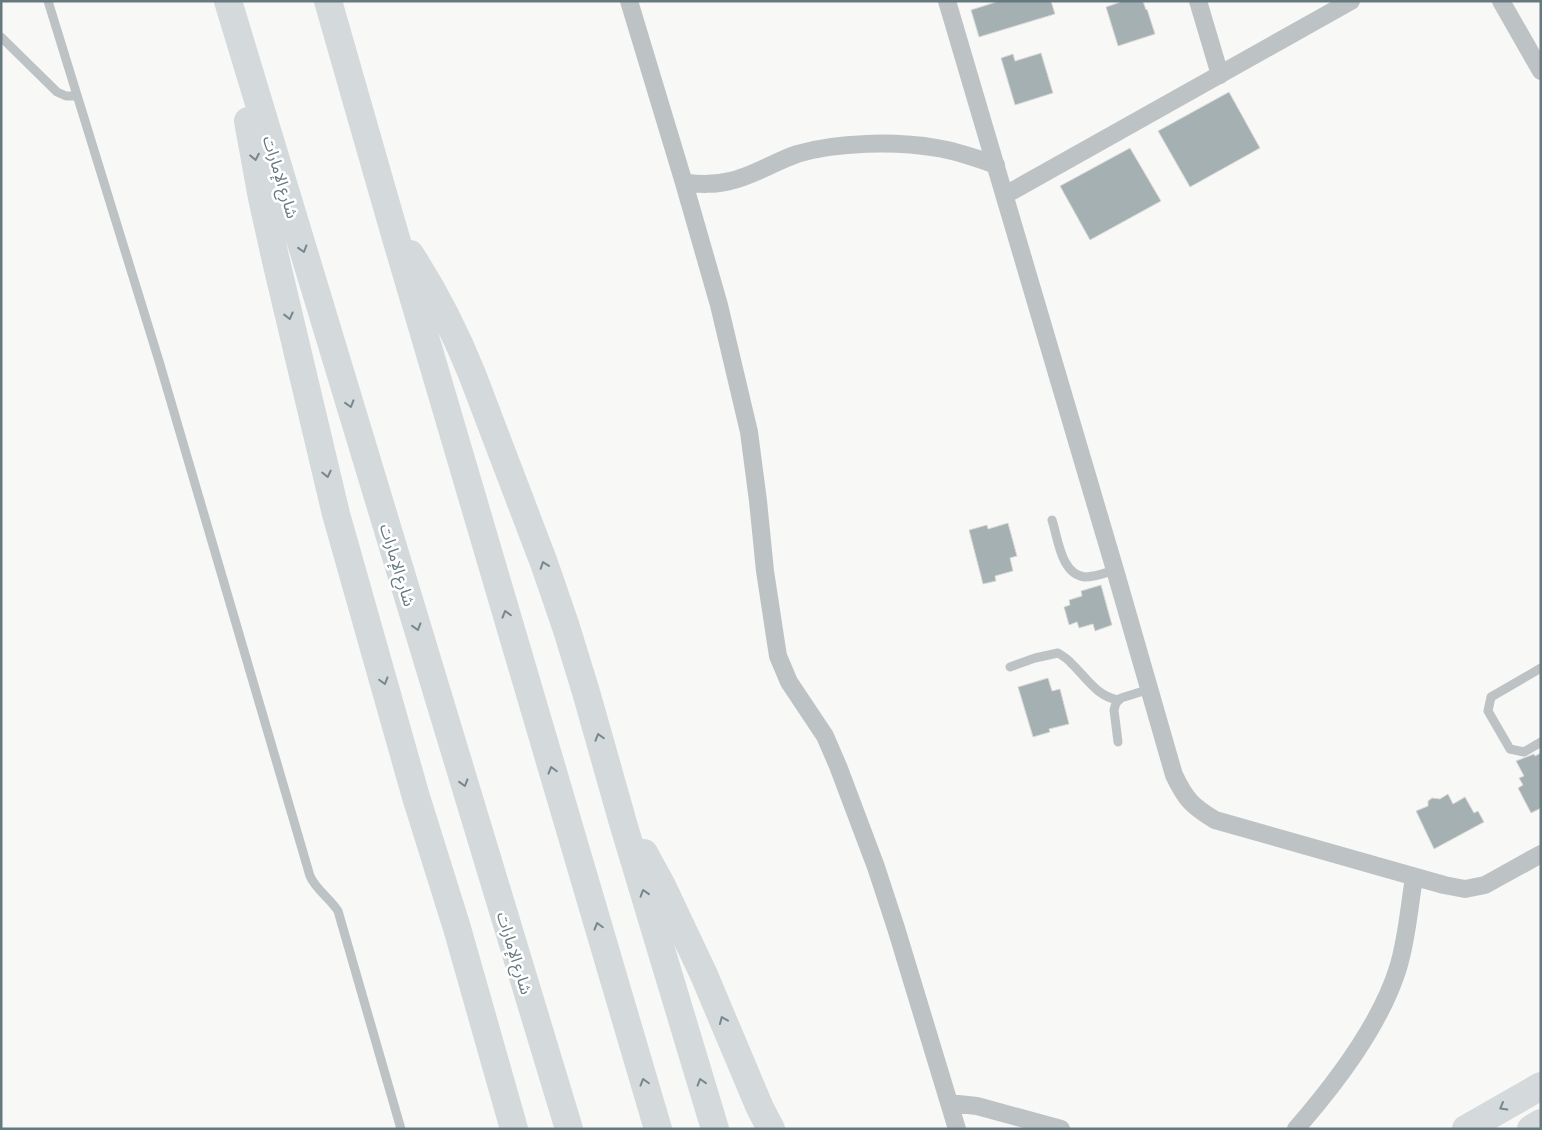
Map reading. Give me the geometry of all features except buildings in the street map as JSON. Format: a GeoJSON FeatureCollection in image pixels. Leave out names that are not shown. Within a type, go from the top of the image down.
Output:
{"type":"FeatureCollection","features":[{"type":"Feature","properties":{"kind":"main road"},"geometry":{"type":"LineString","coordinates":[[328,1],[658,1129]]}},
{"type":"Feature","properties":{"kind":"main road"},"geometry":{"type":"LineString","coordinates":[[229,3],[264,207],[336,514],[514,1129]]}},
{"type":"Feature","properties":{"kind":"main road","name":"شارع الإمارات"},"geometry":{"type":"LineString","coordinates":[[229,3],[568,1129]]}},
{"type":"Feature","properties":{"kind":"main road"},"geometry":{"type":"LineString","coordinates":[[393,228],[412,256],[445,313],[476,383],[544,563],[597,729],[623,823],[715,1129]]}},
{"type":"Feature","properties":{"kind":"main road"},"geometry":{"type":"LineString","coordinates":[[623,823],[644,854],[662,886],[704,975],[760,1108],[771,1129]]}},
{"type":"Feature","properties":{"kind":"main road"},"geometry":{"type":"LineString","coordinates":[[1466,1129],[1541,1086]]}},
{"type":"Feature","properties":{"kind":"main road"},"geometry":{"type":"LineString","coordinates":[[1531,1129],[1541,1123]]}},
{"type":"Feature","properties":{"kind":"street"},"geometry":{"type":"LineString","coordinates":[[628,1],[719,305],[749,432],[765,571],[778,656],[789,682],[825,736],[838,766],[896,928],[957,1129]]}},
{"type":"Feature","properties":{"kind":"street"},"geometry":{"type":"LineString","coordinates":[[947,1],[1174,775],[1183,794],[1197,809],[1215,820],[1444,886],[1465,889],[1485,885],[1541,854]]}},
{"type":"Feature","properties":{"kind":"street"},"geometry":{"type":"LineString","coordinates":[[1198,1],[1220,75]]}},
{"type":"Feature","properties":{"kind":"street"},"geometry":{"type":"LineString","coordinates":[[1005,196],[1352,1]]}},
{"type":"Feature","properties":{"kind":"street"},"geometry":{"type":"LineString","coordinates":[[1501,1],[1541,71]]}},
{"type":"Feature","properties":{"kind":"street"},"geometry":{"type":"LineString","coordinates":[[684,183],[707,184],[730,181],[798,154],[834,146],[870,143],[936,148],[965,154],[996,165]]}},
{"type":"Feature","properties":{"kind":"street"},"geometry":{"type":"LineString","coordinates":[[1296,1129],[1318,1104],[1347,1063],[1372,1026],[1384,1004],[1402,953],[1414,878]]}},
{"type":"Feature","properties":{"kind":"street"},"geometry":{"type":"LineString","coordinates":[[949,1103],[977,1106],[1061,1129]]}},
{"type":"Feature","properties":{"kind":"lane"},"geometry":{"type":"LineString","coordinates":[[48,1],[159,360],[310,876],[316,888],[328,897],[338,911],[401,1129]]}},
{"type":"Feature","properties":{"kind":"lane"},"geometry":{"type":"LineString","coordinates":[[1,37],[57,92],[66,96],[77,96]]}},
{"type":"Feature","properties":{"kind":"lane"},"geometry":{"type":"LineString","coordinates":[[1052,520],[1065,565],[1073,573],[1078,576],[1089,576],[1115,570]]}},
{"type":"Feature","properties":{"kind":"lane"},"geometry":{"type":"LineString","coordinates":[[1010,667],[1035,658],[1058,653],[1070,661],[1099,693],[1112,699],[1118,700],[1150,689]]}},
{"type":"Feature","properties":{"kind":"lane"},"geometry":{"type":"LineString","coordinates":[[1541,668],[1490,697],[1488,711],[1510,749],[1524,752],[1541,742]]}},
{"type":"Feature","properties":{"kind":"lane"},"geometry":{"type":"LineString","coordinates":[[1118,700],[1114,706],[1118,742]]}}]}
